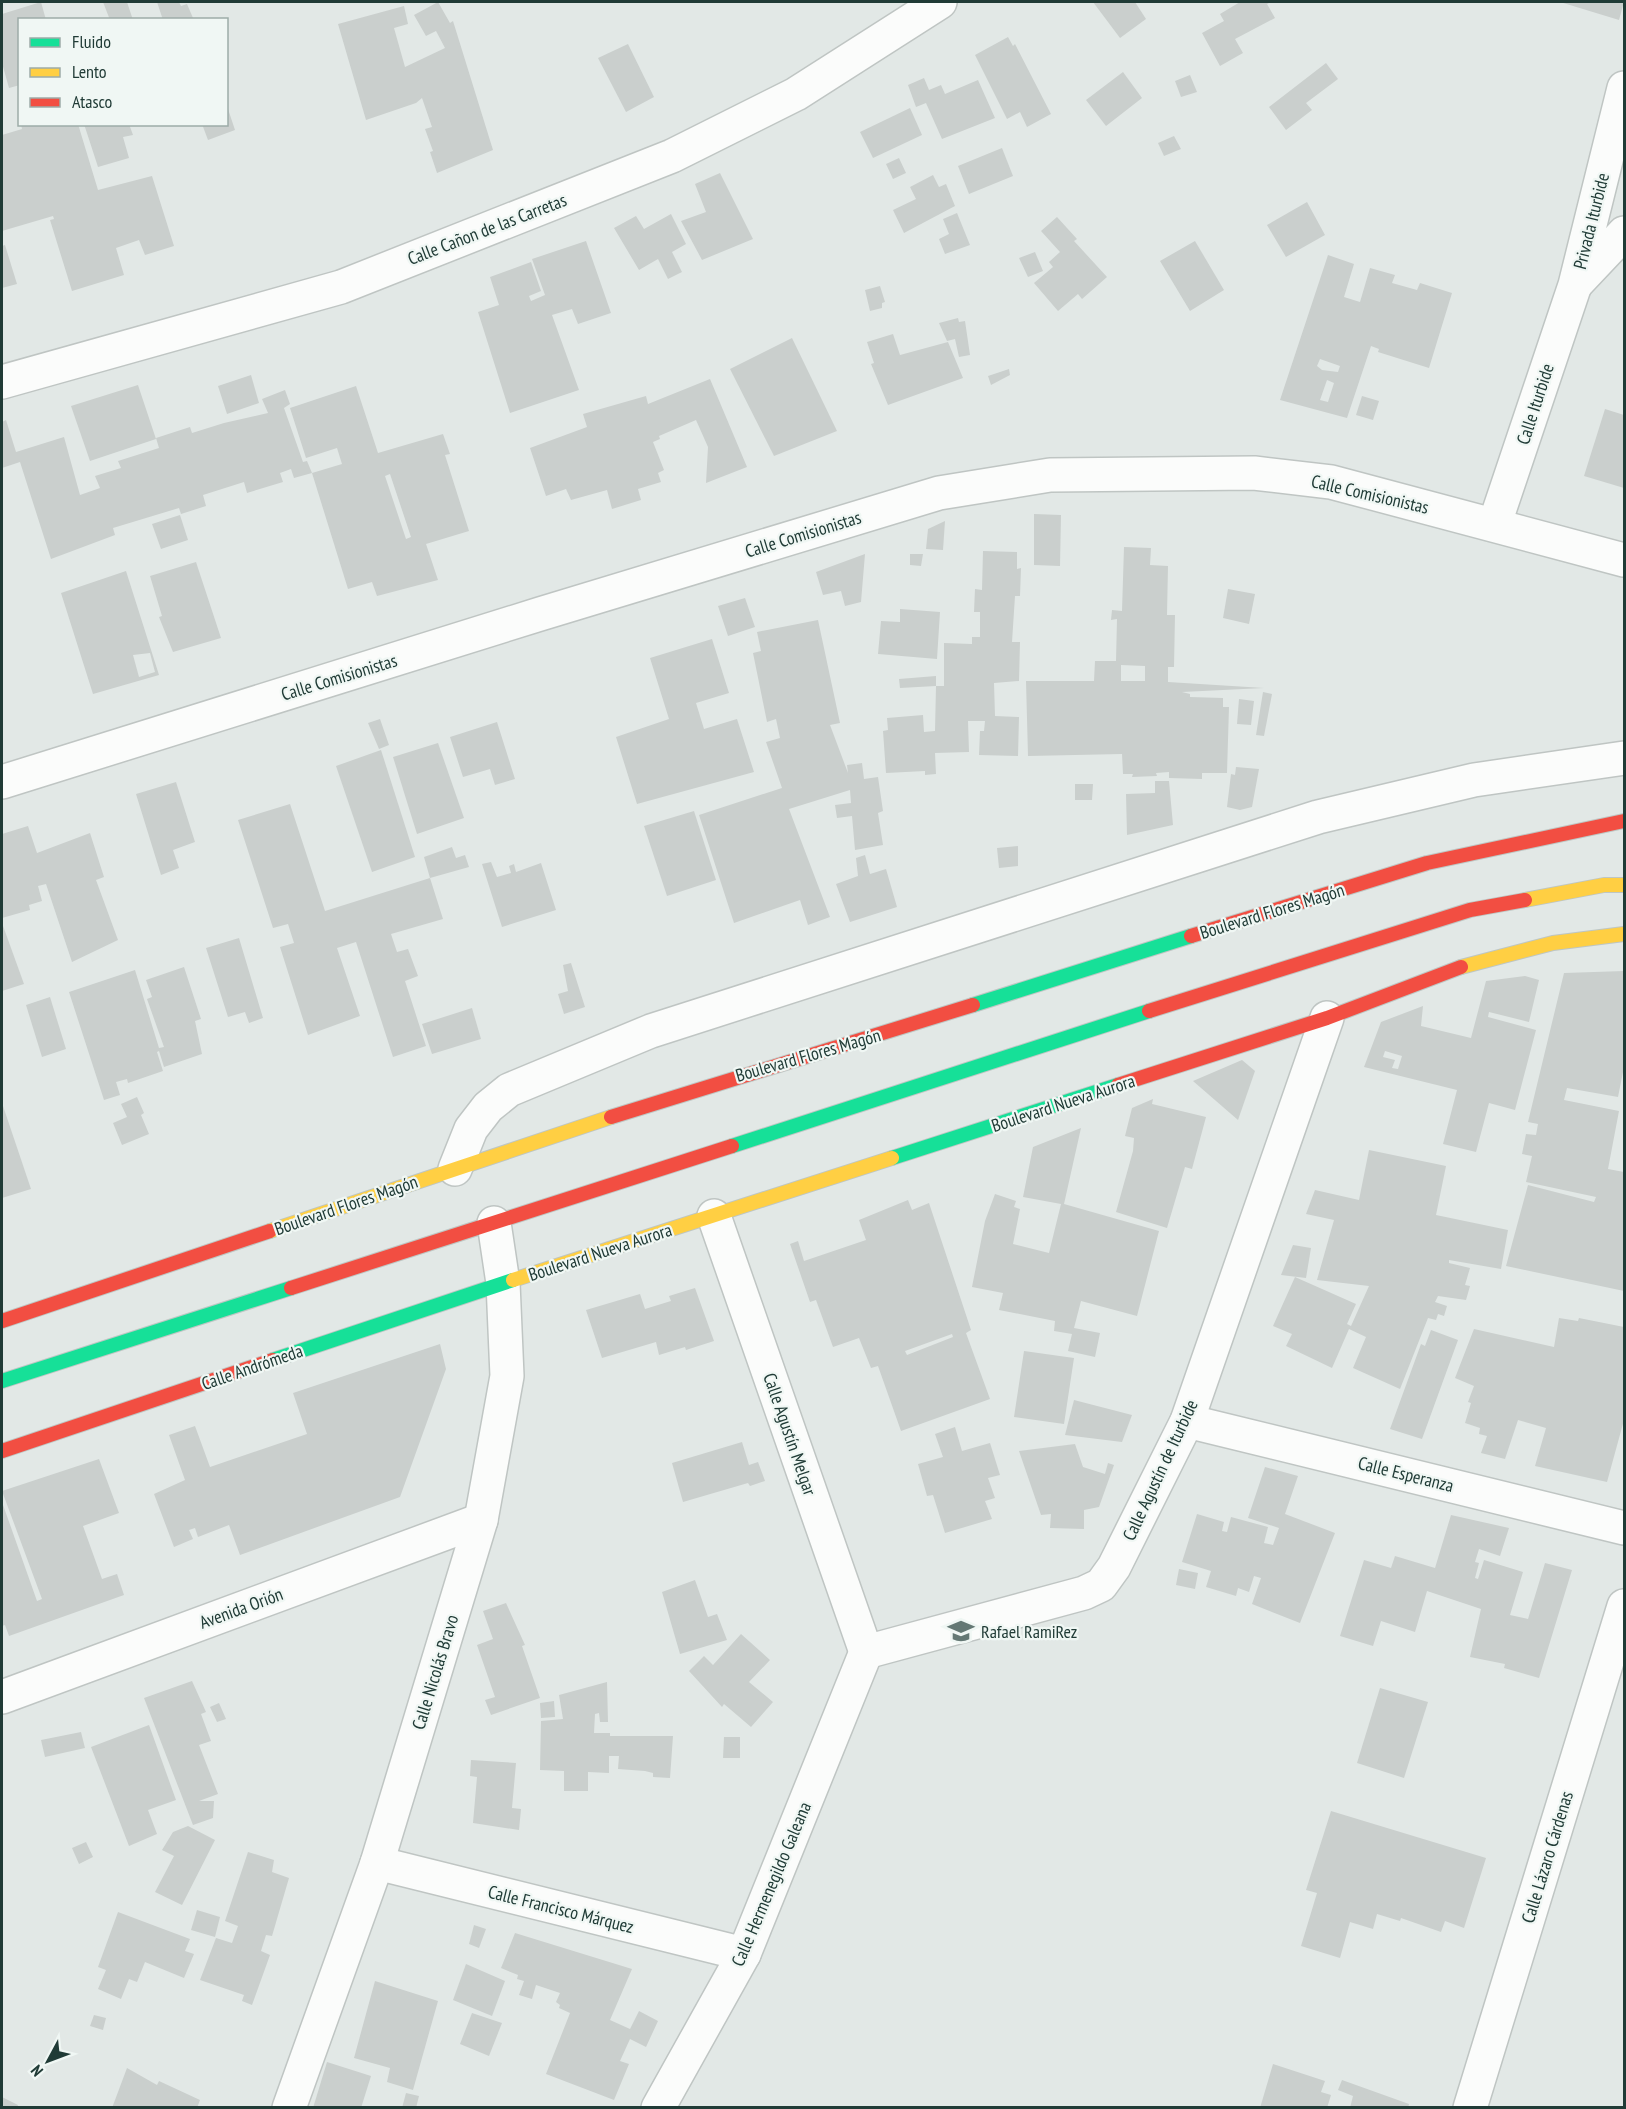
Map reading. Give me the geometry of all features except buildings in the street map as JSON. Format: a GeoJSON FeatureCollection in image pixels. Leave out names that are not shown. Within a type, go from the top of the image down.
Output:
{"type":"FeatureCollection","features":[{"type":"Feature","properties":{"kind":"main road","name":"Boulevard Flores Magón"},"geometry":{"type":"LineString","coordinates":[[2,1322],[692,1090],[866,1039],[1427,863],[1624,821]]}},
{"type":"Feature","properties":{"kind":"main road"},"geometry":{"type":"LineString","coordinates":[[2,1381],[792,1125],[1470,910],[1604,885],[1624,885]]}},
{"type":"Feature","properties":{"kind":"main road","name":"Boulevard Nueva Aurora"},"geometry":{"type":"LineString","coordinates":[[503,1283],[1327,1018],[1443,972],[1553,943],[1624,934]]}},
{"type":"Feature","properties":{"kind":"main road","name":"Calle Andrómeda"},"geometry":{"type":"LineString","coordinates":[[2,1451],[503,1283]]}},
{"type":"Feature","properties":{"kind":"street","name":"Calle Cañon de las Carretas"},"geometry":{"type":"LineString","coordinates":[[2,382],[341,287],[672,156],[796,94],[940,2]]}},
{"type":"Feature","properties":{"kind":"street","name":"Privada Iturbide"},"geometry":{"type":"LineString","coordinates":[[1575,285],[1624,88]]}},
{"type":"Feature","properties":{"kind":"street"},"geometry":{"type":"LineString","coordinates":[[1575,285],[1624,232]]}},
{"type":"Feature","properties":{"kind":"street","name":"Calle Iturbide"},"geometry":{"type":"LineString","coordinates":[[1495,524],[1575,285]]}},
{"type":"Feature","properties":{"kind":"street","name":"Calle Comisionistas"},"geometry":{"type":"LineString","coordinates":[[2,782],[529,617],[950,491],[1050,475],[1254,473],[1331,482],[1624,560]]}},
{"type":"Feature","properties":{"kind":"street"},"geometry":{"type":"LineString","coordinates":[[455,1169],[471,1129],[488,1107],[509,1090],[651,1031],[1318,817],[1474,780],[1624,758]]}},
{"type":"Feature","properties":{"kind":"street","name":"Calle Agustín de Iturbide"},"geometry":{"type":"LineString","coordinates":[[866,1652],[1084,1593],[1101,1585],[1114,1567],[1187,1421],[1327,1018]]}},
{"type":"Feature","properties":{"kind":"street","name":"Calle Agustín Melgar"},"geometry":{"type":"LineString","coordinates":[[714,1216],[866,1652]]}},
{"type":"Feature","properties":{"kind":"street","name":"Calle Nicolás Bravo"},"geometry":{"type":"LineString","coordinates":[[289,2108],[377,1863],[481,1520],[507,1376],[503,1283],[494,1223]]}},
{"type":"Feature","properties":{"kind":"street","name":"Calle Esperanza"},"geometry":{"type":"LineString","coordinates":[[1187,1421],[1624,1528]]}},
{"type":"Feature","properties":{"kind":"street","name":"Avenida Orión"},"geometry":{"type":"LineString","coordinates":[[2,1697],[481,1520]]}},
{"type":"Feature","properties":{"kind":"street","name":"Calle Lázaro Cárdenas"},"geometry":{"type":"LineString","coordinates":[[1470,2108],[1624,1606]]}},
{"type":"Feature","properties":{"kind":"street","name":"Calle Hermenegildo Galeana"},"geometry":{"type":"LineString","coordinates":[[658,2108],[744,1954],[866,1652]]}},
{"type":"Feature","properties":{"kind":"street","name":"Calle Francisco Márquez"},"geometry":{"type":"LineString","coordinates":[[377,1863],[744,1954]]}},
{"type":"Feature","properties":{"kind":"traffic: fast"},"geometry":{"type":"LineString","coordinates":[[973,1005],[1191,936]]}},
{"type":"Feature","properties":{"kind":"traffic: fast"},"geometry":{"type":"LineString","coordinates":[[732,1146],[1149,1011]]}},
{"type":"Feature","properties":{"kind":"traffic: fast"},"geometry":{"type":"LineString","coordinates":[[892,1158],[1118,1085]]}},
{"type":"Feature","properties":{"kind":"traffic: fast"},"geometry":{"type":"LineString","coordinates":[[273,1360],[513,1280]]}},
{"type":"Feature","properties":{"kind":"traffic: fast"},"geometry":{"type":"LineString","coordinates":[[2,1381],[291,1288]]}},
{"type":"Feature","properties":{"kind":"traffic: slow"},"geometry":{"type":"LineString","coordinates":[[1525,900],[1604,885],[1624,885]]}},
{"type":"Feature","properties":{"kind":"traffic: slow"},"geometry":{"type":"LineString","coordinates":[[1461,967],[1553,943],[1624,934]]}},
{"type":"Feature","properties":{"kind":"traffic: slow"},"geometry":{"type":"LineString","coordinates":[[270,1231],[611,1117]]}},
{"type":"Feature","properties":{"kind":"traffic: slow"},"geometry":{"type":"LineString","coordinates":[[513,1280],[892,1158]]}},
{"type":"Feature","properties":{"kind":"traffic: jam"},"geometry":{"type":"LineString","coordinates":[[1191,936],[1427,863],[1624,821]]}},
{"type":"Feature","properties":{"kind":"traffic: jam"},"geometry":{"type":"LineString","coordinates":[[1149,1011],[1470,910],[1525,900]]}},
{"type":"Feature","properties":{"kind":"traffic: jam"},"geometry":{"type":"LineString","coordinates":[[1118,1085],[1327,1018],[1461,967]]}},
{"type":"Feature","properties":{"kind":"traffic: jam"},"geometry":{"type":"LineString","coordinates":[[611,1117],[973,1005]]}},
{"type":"Feature","properties":{"kind":"traffic: jam"},"geometry":{"type":"LineString","coordinates":[[291,1288],[732,1146]]}},
{"type":"Feature","properties":{"kind":"traffic: jam"},"geometry":{"type":"LineString","coordinates":[[2,1321],[270,1231]]}},
{"type":"Feature","properties":{"kind":"traffic: jam"},"geometry":{"type":"LineString","coordinates":[[2,1451],[273,1360]]}},
{"type":"Feature","properties":{"kind":"place","name":"Rafael RamiRez"},"geometry":{"type":"Point","coordinates":[961,1631]}}]}
